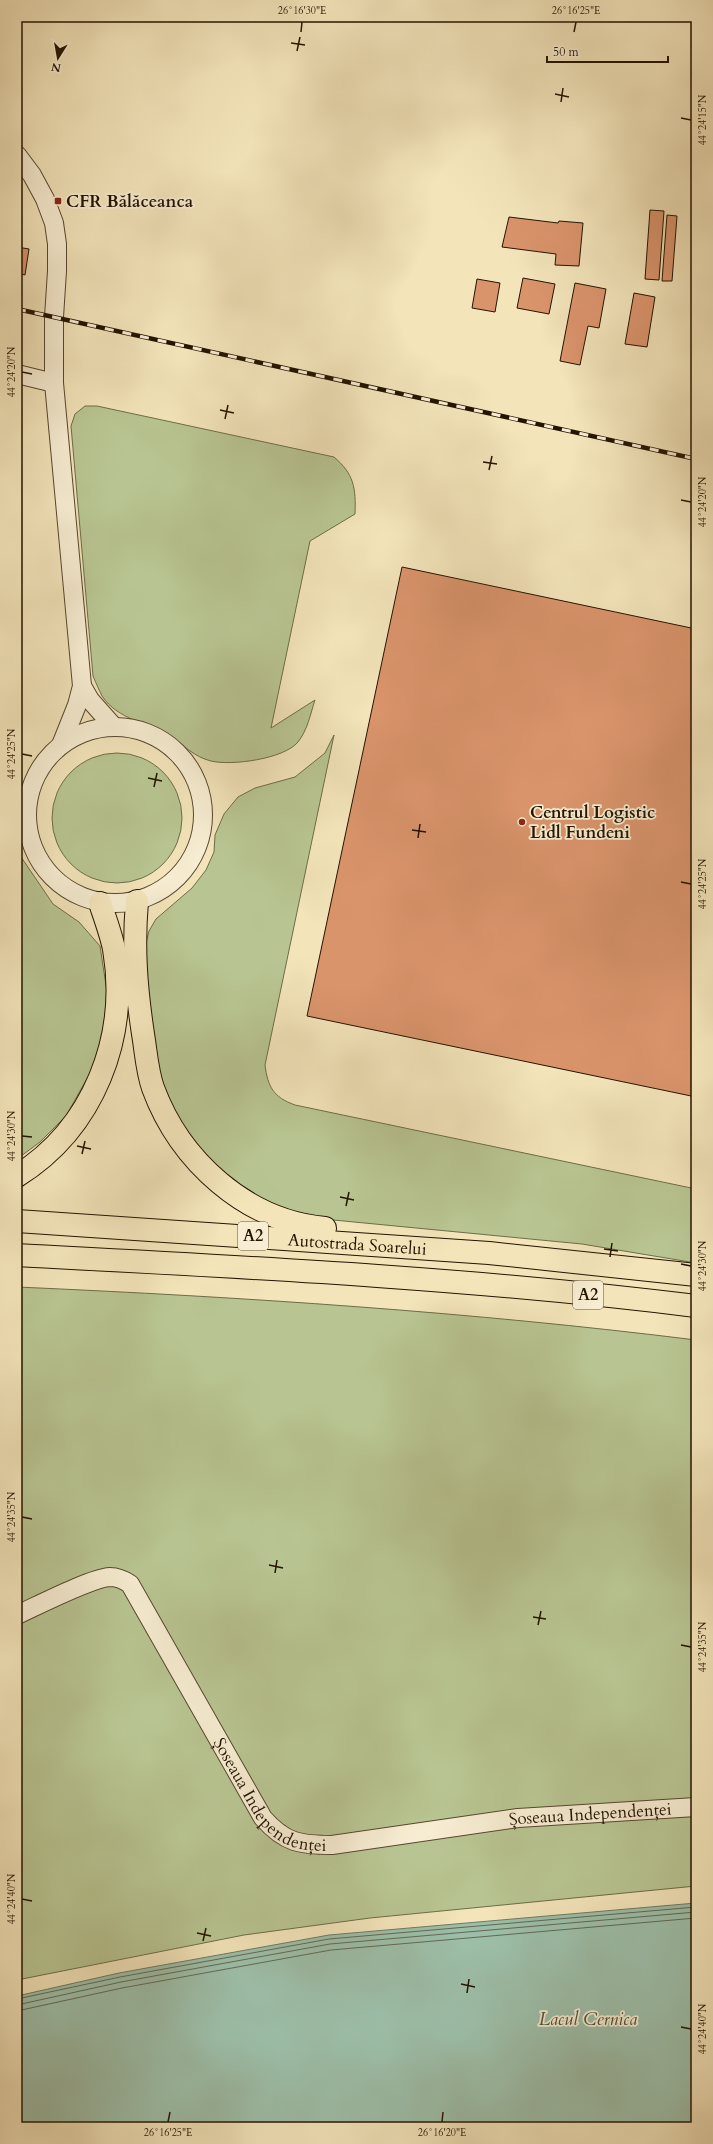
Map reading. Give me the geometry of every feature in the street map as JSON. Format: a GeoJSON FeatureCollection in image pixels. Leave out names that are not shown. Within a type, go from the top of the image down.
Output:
{"type":"FeatureCollection","features":[{"type":"Feature","properties":{"kind":"highway"},"geometry":{"type":"LineString","coordinates":[[137,901],[134,954],[146,1053],[152,1086],[161,1108],[180,1140],[201,1167],[233,1194],[268,1214],[302,1226],[450,1237],[489,1253]]}},
{"type":"Feature","properties":{"kind":"highway"},"geometry":{"type":"LineString","coordinates":[[17,1176],[44,1155],[70,1130],[90,1100],[103,1071],[116,1020],[118,996],[114,949],[100,903]]}},
{"type":"Feature","properties":{"kind":"highway","name":"Autostrada Soarelui"},"geometry":{"type":"LineString","coordinates":[[17,1221],[489,1253],[696,1274]]}},
{"type":"Feature","properties":{"kind":"highway","name":"Autostrada Soarelui"},"geometry":{"type":"LineString","coordinates":[[17,1255],[171,1263],[479,1284],[696,1306]]}},
{"type":"Feature","properties":{"kind":"street"},"geometry":{"type":"LineString","coordinates":[[17,155],[32,175],[45,199],[54,223],[57,244],[54,317],[54,383],[82,686],[77,706],[61,745]]}},
{"type":"Feature","properties":{"kind":"street"},"geometry":{"type":"LineString","coordinates":[[17,374],[54,383]]}},
{"type":"Feature","properties":{"kind":"street"},"geometry":{"type":"LineString","coordinates":[[82,686],[90,700],[114,727]]}},
{"type":"Feature","properties":{"kind":"street"},"geometry":{"type":"LineString","coordinates":[[114,727],[135,729],[154,736],[172,748],[186,763],[197,782],[203,804],[203,826],[196,852],[182,874],[161,891],[137,901],[119,904],[100,903],[78,896],[59,884],[43,867],[23,832],[32,783],[39,768],[61,745],[86,732],[114,727]]}},
{"type":"Feature","properties":{"kind":"street"},"geometry":{"type":"LineString","coordinates":[[17,794],[32,783]]}},
{"type":"Feature","properties":{"kind":"street","name":"Șoseaua Independenței"},"geometry":{"type":"LineString","coordinates":[[17,1616],[95,1581],[110,1577],[121,1579],[130,1584],[263,1818],[277,1833],[291,1840],[312,1845],[332,1845],[518,1818],[696,1807]]}},
{"type":"Feature","properties":{"kind":"shaded area"},"geometry":{"type":"Polygon","coordinates":[[[85,406],[97,406],[334,457],[346,469],[354,489],[355,514],[310,541],[271,728],[315,700],[304,732],[298,742],[291,748],[270,757],[257,760],[231,763],[211,761],[199,757],[160,731],[124,716],[109,704],[102,696],[93,676],[71,426],[75,414],[85,406]]]}},
{"type":"Feature","properties":{"kind":"shaded area"},"geometry":{"type":"Polygon","coordinates":[[[334,735],[265,1065],[268,1079],[273,1090],[281,1098],[295,1105],[696,1189],[696,1263],[582,1244],[292,1216],[244,1192],[213,1167],[184,1132],[165,1094],[153,1043],[144,951],[149,931],[156,919],[192,888],[206,870],[214,852],[215,835],[224,814],[238,797],[255,788],[295,777],[325,753],[334,735]]]}},
{"type":"Feature","properties":{"kind":"shaded area"},"geometry":{"type":"Polygon","coordinates":[[[123,753],[142,758],[163,772],[177,793],[181,805],[181,831],[177,843],[163,864],[142,878],[130,882],[111,883],[92,878],[71,864],[57,843],[53,831],[52,812],[57,793],[71,772],[92,758],[104,754],[123,753]]]}},
{"type":"Feature","properties":{"kind":"shaded area"},"geometry":{"type":"Polygon","coordinates":[[[17,851],[53,904],[79,922],[100,946],[107,992],[104,1034],[94,1066],[66,1116],[40,1142],[17,1159],[17,851]]]}},
{"type":"Feature","properties":{"kind":"shaded area"},"geometry":{"type":"Polygon","coordinates":[[[17,1287],[357,1307],[527,1321],[696,1340],[696,1886],[370,1918],[244,1935],[17,1980],[17,1287]]]}},
{"type":"Feature","properties":{"kind":"water","name":"Lacul Cernica"},"geometry":{"type":"Polygon","coordinates":[[[696,1903],[696,2127],[17,2127],[17,1996],[119,1973],[329,1935],[696,1903]]]}},
{"type":"Feature","properties":{"kind":"building"},"geometry":{"type":"Polygon","coordinates":[[[650,210],[664,211],[659,280],[645,279],[650,210]]]}},
{"type":"Feature","properties":{"kind":"building"},"geometry":{"type":"Polygon","coordinates":[[[667,215],[677,216],[672,281],[662,281],[667,215]]]}},
{"type":"Feature","properties":{"kind":"building"},"geometry":{"type":"Polygon","coordinates":[[[509,217],[558,223],[559,221],[583,223],[579,266],[555,265],[556,254],[502,247],[509,217]]]}},
{"type":"Feature","properties":{"kind":"building"},"geometry":{"type":"Polygon","coordinates":[[[17,247],[29,249],[25,275],[17,273],[17,247]]]}},
{"type":"Feature","properties":{"kind":"building"},"geometry":{"type":"Polygon","coordinates":[[[523,278],[555,284],[549,314],[517,308],[523,278]]]}},
{"type":"Feature","properties":{"kind":"building"},"geometry":{"type":"Polygon","coordinates":[[[477,279],[500,283],[495,312],[472,308],[477,279]]]}},
{"type":"Feature","properties":{"kind":"building"},"geometry":{"type":"Polygon","coordinates":[[[575,283],[606,289],[599,328],[588,326],[580,365],[560,361],[575,283]]]}},
{"type":"Feature","properties":{"kind":"building"},"geometry":{"type":"Polygon","coordinates":[[[634,293],[655,297],[647,347],[625,344],[634,293]]]}},
{"type":"Feature","properties":{"kind":"building","name":"Centrul Logistic Lidl Fundeni"},"geometry":{"type":"Polygon","coordinates":[[[402,567],[696,629],[696,1097],[307,1016],[402,567]]]}},
{"type":"Feature","properties":{"kind":"railway"},"geometry":{"type":"LineString","coordinates":[[17,309],[696,459]]}},
{"type":"Feature","properties":{"kind":"place","name":"CFR Bălăceanca"},"geometry":{"type":"Point","coordinates":[58,201]}},
{"type":"Feature","properties":{"kind":"place","name":"Centrul Logistic Lidl Fundeni"},"geometry":{"type":"Point","coordinates":[522,822]}}]}
